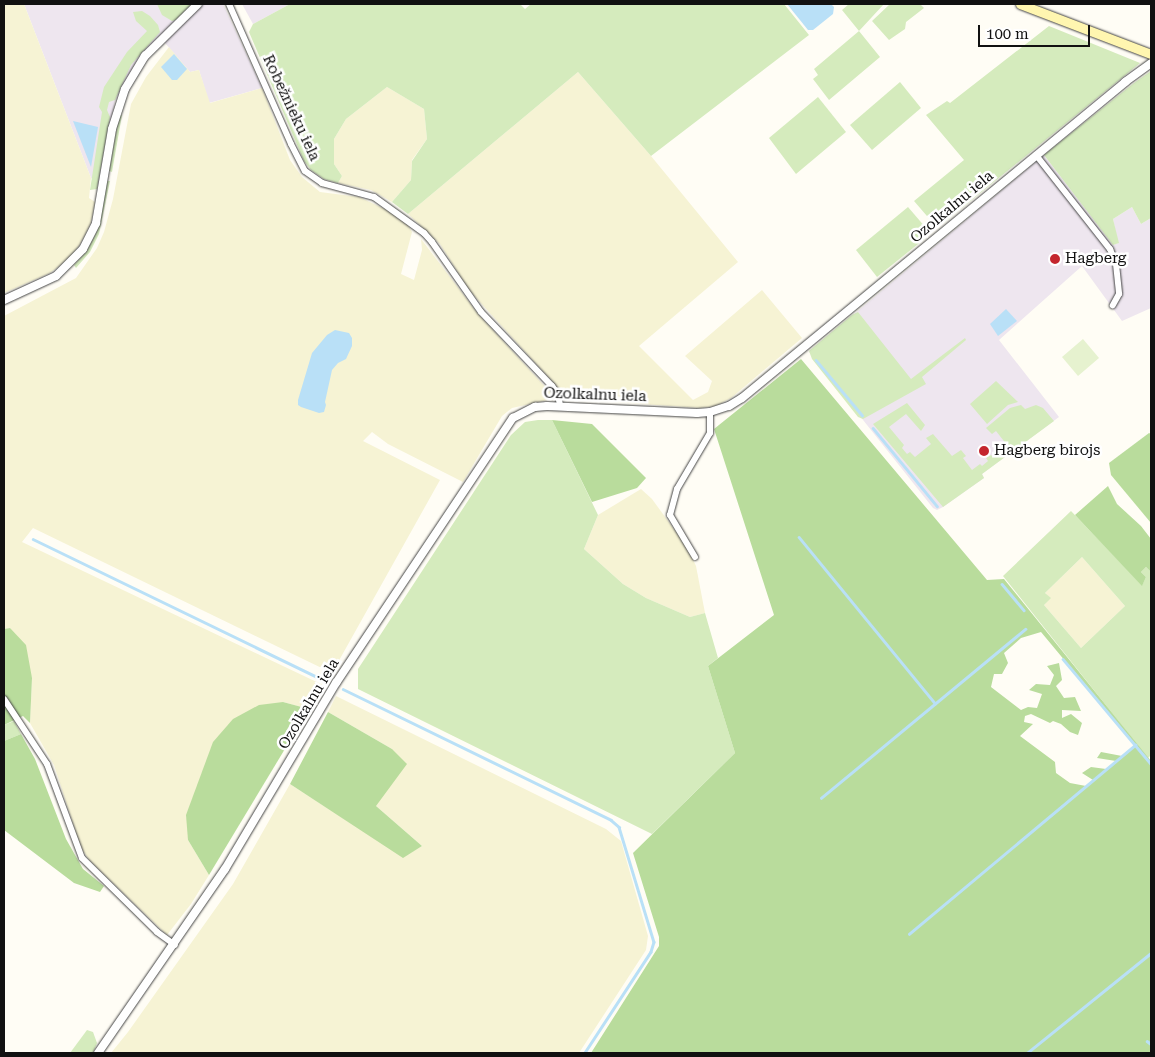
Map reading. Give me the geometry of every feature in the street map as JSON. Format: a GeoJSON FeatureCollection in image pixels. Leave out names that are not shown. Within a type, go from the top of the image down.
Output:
{"type":"FeatureCollection","features":[{"type":"Feature","properties":{"kind":"main road"},"geometry":{"type":"LineString","coordinates":[[1020,4],[1151,54]]}},
{"type":"Feature","properties":{"kind":"street"},"geometry":{"type":"LineString","coordinates":[[4,300],[56,276],[83,249],[96,223],[112,129],[125,89],[145,56],[198,4]]}},
{"type":"Feature","properties":{"kind":"street","name":"Robežnieku iela"},"geometry":{"type":"LineString","coordinates":[[229,4],[291,144],[305,171],[322,184],[374,197],[424,234],[432,242],[481,312],[552,386],[558,394],[560,405]]}},
{"type":"Feature","properties":{"kind":"street","name":"Ozolkalnu iela"},"geometry":{"type":"LineString","coordinates":[[98,1053],[175,945],[225,869],[336,683],[513,418],[535,407],[560,405],[657,412],[710,412],[729,406],[742,398],[1036,155],[1151,63]]}},
{"type":"Feature","properties":{"kind":"street"},"geometry":{"type":"LineString","coordinates":[[1036,155],[1110,249],[1116,264],[1119,294],[1113,305]]}},
{"type":"Feature","properties":{"kind":"street"},"geometry":{"type":"LineString","coordinates":[[695,557],[670,515],[676,489],[710,434],[710,412]]}},
{"type":"Feature","properties":{"kind":"street"},"geometry":{"type":"LineString","coordinates":[[4,699],[46,764],[82,858],[157,932],[175,945]]}},
{"type":"Feature","properties":{"kind":"shaded area"},"geometry":{"type":"Polygon","coordinates":[[[4,4],[24,4],[91,178],[89,198],[95,202],[91,223],[81,243],[70,258],[50,273],[4,293],[4,4]]]}},
{"type":"Feature","properties":{"kind":"shaded area"},"geometry":{"type":"Polygon","coordinates":[[[24,4],[223,4],[262,88],[209,103],[199,70],[190,72],[159,36],[139,57],[115,101],[99,184],[91,178],[24,4]]]}},
{"type":"Feature","properties":{"kind":"shaded area"},"geometry":{"type":"Polygon","coordinates":[[[242,4],[290,4],[253,24],[242,4]]]}},
{"type":"Feature","properties":{"kind":"shaded area"},"geometry":{"type":"Polygon","coordinates":[[[169,47],[190,72],[199,70],[210,103],[262,88],[290,160],[302,177],[320,192],[359,197],[404,218],[412,232],[401,274],[414,280],[422,250],[421,239],[479,315],[550,392],[548,400],[512,408],[502,416],[463,482],[388,444],[372,432],[363,441],[440,480],[332,673],[33,528],[22,542],[323,685],[309,709],[283,702],[188,840],[209,875],[191,904],[167,935],[90,861],[81,848],[54,765],[30,723],[32,678],[10,628],[4,629],[4,316],[76,278],[97,248],[104,232],[113,199],[131,104],[146,77],[169,47]]]}},
{"type":"Feature","properties":{"kind":"shaded area"},"geometry":{"type":"Polygon","coordinates":[[[578,72],[651,156],[738,262],[639,346],[693,400],[708,392],[712,381],[685,356],[762,290],[802,338],[731,398],[716,406],[700,408],[568,399],[469,290],[440,244],[408,214],[578,72]]]}},
{"type":"Feature","properties":{"kind":"shaded area"},"geometry":{"type":"Polygon","coordinates":[[[387,87],[424,109],[427,139],[412,160],[411,180],[392,202],[371,190],[338,183],[342,176],[334,164],[334,139],[346,119],[387,87]]]}},
{"type":"Feature","properties":{"kind":"shaded area"},"geometry":{"type":"Polygon","coordinates":[[[1044,155],[1113,245],[1118,243],[1113,219],[1132,207],[1141,224],[1151,218],[1151,308],[1122,321],[1082,266],[999,340],[1059,417],[982,474],[984,478],[937,510],[933,508],[809,352],[1044,155]]]}},
{"type":"Feature","properties":{"kind":"shaded area"},"geometry":{"type":"Polygon","coordinates":[[[641,489],[652,499],[687,547],[696,566],[705,613],[690,617],[646,598],[623,584],[584,549],[598,515],[641,489]]]}},
{"type":"Feature","properties":{"kind":"shaded area"},"geometry":{"type":"Polygon","coordinates":[[[1082,557],[1125,606],[1081,648],[1044,605],[1050,598],[1045,593],[1082,557]]]}},
{"type":"Feature","properties":{"kind":"shaded area"},"geometry":{"type":"Polygon","coordinates":[[[336,696],[606,829],[621,841],[648,936],[646,950],[579,1053],[111,1053],[233,884],[290,784],[403,857],[422,846],[376,806],[392,749],[328,712],[336,696]]]}},
{"type":"Feature","properties":{"kind":"green space"},"geometry":{"type":"Polygon","coordinates":[[[157,4],[192,4],[176,20],[172,21],[162,15],[157,4]]]}},
{"type":"Feature","properties":{"kind":"green space"},"geometry":{"type":"Polygon","coordinates":[[[290,4],[520,4],[525,9],[531,4],[784,4],[809,35],[651,156],[578,72],[408,214],[392,202],[411,180],[412,161],[427,139],[424,109],[387,87],[346,119],[334,139],[334,164],[342,176],[338,183],[324,179],[311,170],[304,161],[249,32],[253,24],[290,4]]]}},
{"type":"Feature","properties":{"kind":"green space"},"geometry":{"type":"Polygon","coordinates":[[[849,4],[884,4],[859,31],[842,10],[849,4]]]}},
{"type":"Feature","properties":{"kind":"green space"},"geometry":{"type":"Polygon","coordinates":[[[890,4],[920,4],[924,8],[906,22],[905,29],[889,40],[872,21],[890,4]]]}},
{"type":"Feature","properties":{"kind":"green space"},"geometry":{"type":"Polygon","coordinates":[[[142,11],[150,16],[158,25],[160,32],[131,65],[115,100],[109,102],[107,110],[110,117],[97,189],[90,190],[102,112],[99,107],[104,87],[127,52],[147,31],[136,21],[133,12],[142,11]]]}},
{"type":"Feature","properties":{"kind":"green space"},"geometry":{"type":"Polygon","coordinates":[[[1049,26],[1140,63],[941,225],[933,223],[914,201],[964,160],[926,115],[947,101],[950,103],[1049,26]]]}},
{"type":"Feature","properties":{"kind":"green space"},"geometry":{"type":"Polygon","coordinates":[[[859,31],[880,57],[829,100],[813,79],[818,75],[814,69],[859,31]]]}},
{"type":"Feature","properties":{"kind":"green space"},"geometry":{"type":"Polygon","coordinates":[[[1151,71],[1151,218],[1141,224],[1132,207],[1113,219],[1119,243],[1113,245],[1044,155],[1151,71]]]}},
{"type":"Feature","properties":{"kind":"green space"},"geometry":{"type":"Polygon","coordinates":[[[900,82],[921,108],[872,150],[850,125],[900,82]]]}},
{"type":"Feature","properties":{"kind":"green space"},"geometry":{"type":"Polygon","coordinates":[[[818,97],[846,132],[796,174],[769,138],[818,97]]]}},
{"type":"Feature","properties":{"kind":"green space"},"geometry":{"type":"Polygon","coordinates":[[[119,115],[122,115],[112,172],[109,171],[119,115]]]}},
{"type":"Feature","properties":{"kind":"green space"},"geometry":{"type":"Polygon","coordinates":[[[107,181],[110,181],[99,234],[90,252],[76,268],[74,265],[86,252],[96,233],[107,181]]]}},
{"type":"Feature","properties":{"kind":"green space"},"geometry":{"type":"Polygon","coordinates":[[[908,207],[926,228],[928,236],[877,277],[856,250],[908,207]]]}},
{"type":"Feature","properties":{"kind":"green space"},"geometry":{"type":"Polygon","coordinates":[[[858,312],[911,379],[965,338],[966,340],[922,377],[926,384],[863,419],[858,417],[812,359],[809,351],[858,312]]]}},
{"type":"Feature","properties":{"kind":"green space"},"geometry":{"type":"Polygon","coordinates":[[[1083,339],[1099,358],[1078,376],[1062,357],[1083,339]]]}},
{"type":"Feature","properties":{"kind":"green space"},"geometry":{"type":"Polygon","coordinates":[[[801,359],[987,580],[1004,579],[1151,761],[1151,1053],[591,1053],[659,946],[659,937],[633,853],[735,753],[708,666],[774,615],[714,429],[801,359]],[[1041,632],[1021,638],[1004,653],[1008,663],[1002,674],[994,674],[991,687],[1021,710],[1028,707],[1037,708],[1042,694],[1029,690],[1036,684],[1050,685],[1054,675],[1047,666],[1059,663],[1062,680],[1056,686],[1064,698],[1075,697],[1081,711],[1062,710],[1062,718],[1071,714],[1082,723],[1078,735],[1070,732],[1061,724],[1053,721],[1050,723],[1031,714],[1025,716],[1024,722],[1033,724],[1020,736],[1055,762],[1056,773],[1070,783],[1086,786],[1093,780],[1082,773],[1091,767],[1106,769],[1116,761],[1097,758],[1101,752],[1122,756],[1135,745],[1041,632]]]}},
{"type":"Feature","properties":{"kind":"green space"},"geometry":{"type":"Polygon","coordinates":[[[996,381],[1018,402],[1008,405],[987,424],[970,404],[996,381]]]}},
{"type":"Feature","properties":{"kind":"green space"},"geometry":{"type":"Polygon","coordinates":[[[907,403],[925,425],[921,431],[906,414],[889,427],[904,445],[902,448],[907,454],[910,452],[915,457],[931,444],[926,438],[933,434],[952,456],[961,450],[966,456],[963,458],[972,470],[980,464],[982,466],[988,461],[986,458],[991,455],[993,457],[1000,452],[997,450],[1007,445],[996,431],[992,434],[986,428],[1010,408],[1021,405],[1025,409],[1036,405],[1043,408],[1054,421],[982,474],[984,478],[943,507],[873,424],[907,403]]]}},
{"type":"Feature","properties":{"kind":"green space"},"geometry":{"type":"Polygon","coordinates":[[[552,420],[598,515],[584,549],[623,584],[646,598],[690,617],[705,613],[718,658],[708,666],[735,753],[652,834],[358,689],[358,669],[511,435],[525,422],[552,420]]]}},
{"type":"Feature","properties":{"kind":"green space"},"geometry":{"type":"Polygon","coordinates":[[[552,420],[592,424],[646,478],[637,488],[592,502],[552,420]]]}},
{"type":"Feature","properties":{"kind":"green space"},"geometry":{"type":"Polygon","coordinates":[[[1149,433],[1151,434],[1151,523],[1111,475],[1109,463],[1149,433]]]}},
{"type":"Feature","properties":{"kind":"green space"},"geometry":{"type":"Polygon","coordinates":[[[1108,486],[1117,504],[1141,526],[1151,539],[1151,572],[1146,567],[1141,572],[1146,577],[1142,586],[1075,515],[1108,486]]]}},
{"type":"Feature","properties":{"kind":"green space"},"geometry":{"type":"Polygon","coordinates":[[[1071,511],[1142,585],[1146,577],[1141,572],[1146,567],[1151,572],[1151,755],[1148,758],[1003,576],[1071,511]],[[1082,557],[1045,593],[1051,598],[1044,605],[1081,648],[1125,606],[1082,557]]]}},
{"type":"Feature","properties":{"kind":"green space"},"geometry":{"type":"Polygon","coordinates":[[[10,628],[26,645],[32,678],[30,723],[23,716],[4,725],[4,629],[10,628]]]}},
{"type":"Feature","properties":{"kind":"green space"},"geometry":{"type":"Polygon","coordinates":[[[283,702],[309,709],[209,875],[188,840],[186,815],[213,742],[233,719],[259,705],[283,702]]]}},
{"type":"Feature","properties":{"kind":"green space"},"geometry":{"type":"Polygon","coordinates":[[[328,712],[392,749],[407,764],[376,806],[422,846],[403,858],[290,784],[328,712]]]}},
{"type":"Feature","properties":{"kind":"green space"},"geometry":{"type":"Polygon","coordinates":[[[14,721],[21,734],[4,741],[4,725],[14,721]]]}},
{"type":"Feature","properties":{"kind":"green space"},"geometry":{"type":"Polygon","coordinates":[[[21,734],[35,759],[66,839],[83,869],[104,886],[100,892],[74,883],[4,830],[4,741],[21,734]]]}},
{"type":"Feature","properties":{"kind":"green space"},"geometry":{"type":"Polygon","coordinates":[[[87,1030],[93,1032],[97,1043],[93,1053],[70,1053],[87,1030]]]}},
{"type":"Feature","properties":{"kind":"water"},"geometry":{"type":"Polygon","coordinates":[[[787,4],[831,4],[834,7],[833,14],[813,30],[808,30],[787,4]]]}},
{"type":"Feature","properties":{"kind":"water"},"geometry":{"type":"Polygon","coordinates":[[[174,54],[187,69],[177,80],[172,80],[161,67],[174,54]]]}},
{"type":"Feature","properties":{"kind":"water"},"geometry":{"type":"Polygon","coordinates":[[[73,121],[98,127],[91,167],[73,121]]]}},
{"type":"Feature","properties":{"kind":"water"},"geometry":{"type":"Polygon","coordinates":[[[1006,309],[1017,321],[998,336],[990,324],[1006,309]]]}},
{"type":"Feature","properties":{"kind":"water"},"geometry":{"type":"Polygon","coordinates":[[[335,330],[349,333],[352,338],[352,346],[346,359],[338,363],[332,370],[324,412],[319,413],[301,407],[298,405],[298,400],[312,353],[327,335],[335,330]]]}},
{"type":"Feature","properties":{"kind":"waterway"},"geometry":{"type":"LineString","coordinates":[[816,360],[862,415]]}},
{"type":"Feature","properties":{"kind":"waterway"},"geometry":{"type":"LineString","coordinates":[[873,428],[937,506]]}},
{"type":"Feature","properties":{"kind":"waterway"},"geometry":{"type":"LineString","coordinates":[[799,537],[935,703]]}},
{"type":"Feature","properties":{"kind":"waterway"},"geometry":{"type":"LineString","coordinates":[[33,539],[325,681]]}},
{"type":"Feature","properties":{"kind":"waterway"},"geometry":{"type":"LineString","coordinates":[[1002,584],[1024,610]]}},
{"type":"Feature","properties":{"kind":"waterway"},"geometry":{"type":"LineString","coordinates":[[821,798],[1025,629]]}},
{"type":"Feature","properties":{"kind":"waterway"},"geometry":{"type":"LineString","coordinates":[[1063,659],[1151,764]]}},
{"type":"Feature","properties":{"kind":"waterway"},"geometry":{"type":"LineString","coordinates":[[343,689],[611,820],[619,827],[654,942],[651,952],[585,1053]]}},
{"type":"Feature","properties":{"kind":"waterway"},"geometry":{"type":"LineString","coordinates":[[909,934],[1135,745]]}},
{"type":"Feature","properties":{"kind":"waterway"},"geometry":{"type":"LineString","coordinates":[[1027,1053],[1151,953]]}},
{"type":"Feature","properties":{"kind":"waterway"},"geometry":{"type":"LineString","coordinates":[[1147,1041],[1151,1044]]}},
{"type":"Feature","properties":{"kind":"place","name":"Hagberg"},"geometry":{"type":"Point","coordinates":[1055,259]}},
{"type":"Feature","properties":{"kind":"place","name":"Hagberg birojs"},"geometry":{"type":"Point","coordinates":[984,451]}}]}
